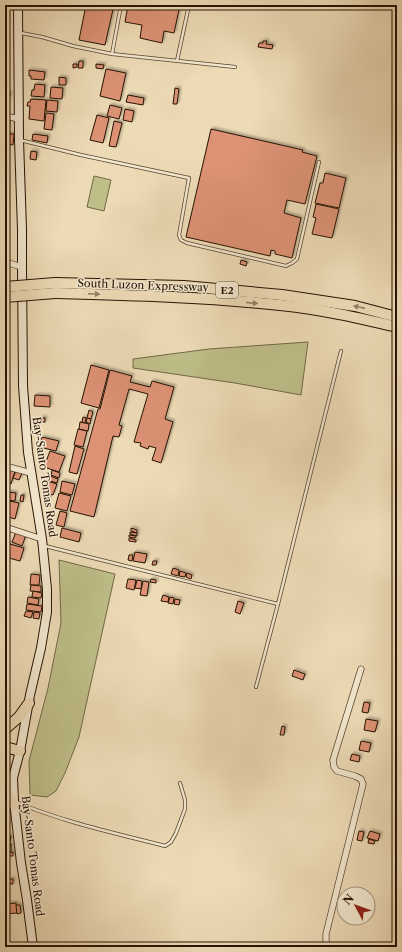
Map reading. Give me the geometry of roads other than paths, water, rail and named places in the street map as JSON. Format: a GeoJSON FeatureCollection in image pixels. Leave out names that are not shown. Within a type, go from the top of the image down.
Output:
{"type":"FeatureCollection","features":[{"type":"Feature","properties":{"kind":"highway","name":"South Luzon Expressway"},"geometry":{"type":"LineString","coordinates":[[5,287],[55,283],[184,286],[282,295],[356,306],[397,317]]}},
{"type":"Feature","properties":{"kind":"highway","name":"South Luzon Expressway"},"geometry":{"type":"LineString","coordinates":[[5,297],[55,293],[183,297],[281,305],[354,317],[397,327]]}},
{"type":"Feature","properties":{"kind":"highway"},"geometry":{"type":"LineString","coordinates":[[5,729],[19,717],[29,704]]}},
{"type":"Feature","properties":{"kind":"highway"},"geometry":{"type":"LineString","coordinates":[[5,747],[19,754]]}},
{"type":"Feature","properties":{"kind":"highway"},"geometry":{"type":"LineString","coordinates":[[5,754],[19,754]]}},
{"type":"Feature","properties":{"kind":"highway"},"geometry":{"type":"LineString","coordinates":[[5,788],[14,803]]}},
{"type":"Feature","properties":{"kind":"main road","name":"Bay-Santo Tomas Road"},"geometry":{"type":"LineString","coordinates":[[18,5],[23,386],[28,452],[42,542],[47,589],[47,612],[41,648],[14,775],[14,803],[33,947]]}},
{"type":"Feature","properties":{"kind":"street"},"geometry":{"type":"LineString","coordinates":[[5,117],[19,119]]}},
{"type":"Feature","properties":{"kind":"street"},"geometry":{"type":"LineString","coordinates":[[5,262],[22,267]]}},
{"type":"Feature","properties":{"kind":"street"},"geometry":{"type":"LineString","coordinates":[[5,466],[31,474]]}},
{"type":"Feature","properties":{"kind":"street"},"geometry":{"type":"LineString","coordinates":[[5,528],[42,542]]}},
{"type":"Feature","properties":{"kind":"street"},"geometry":{"type":"LineString","coordinates":[[333,947],[329,946],[326,942],[326,934],[363,784],[361,779],[337,771],[334,767],[333,760],[361,669]]}},
{"type":"Feature","properties":{"kind":"lane"},"geometry":{"type":"LineString","coordinates":[[112,54],[121,5]]}},
{"type":"Feature","properties":{"kind":"lane"},"geometry":{"type":"LineString","coordinates":[[177,61],[189,5]]}},
{"type":"Feature","properties":{"kind":"lane"},"geometry":{"type":"LineString","coordinates":[[19,33],[112,54],[235,67]]}},
{"type":"Feature","properties":{"kind":"lane"},"geometry":{"type":"LineString","coordinates":[[19,140],[189,178],[178,235],[181,240],[187,243],[286,266],[292,264],[297,259],[319,162]]}},
{"type":"Feature","properties":{"kind":"lane"},"geometry":{"type":"LineString","coordinates":[[256,687],[341,351]]}},
{"type":"Feature","properties":{"kind":"lane"},"geometry":{"type":"LineString","coordinates":[[42,542],[278,604]]}},
{"type":"Feature","properties":{"kind":"lane"},"geometry":{"type":"LineString","coordinates":[[14,803],[105,831],[165,846],[171,842],[176,833],[185,809],[185,800],[180,783]]}}]}
